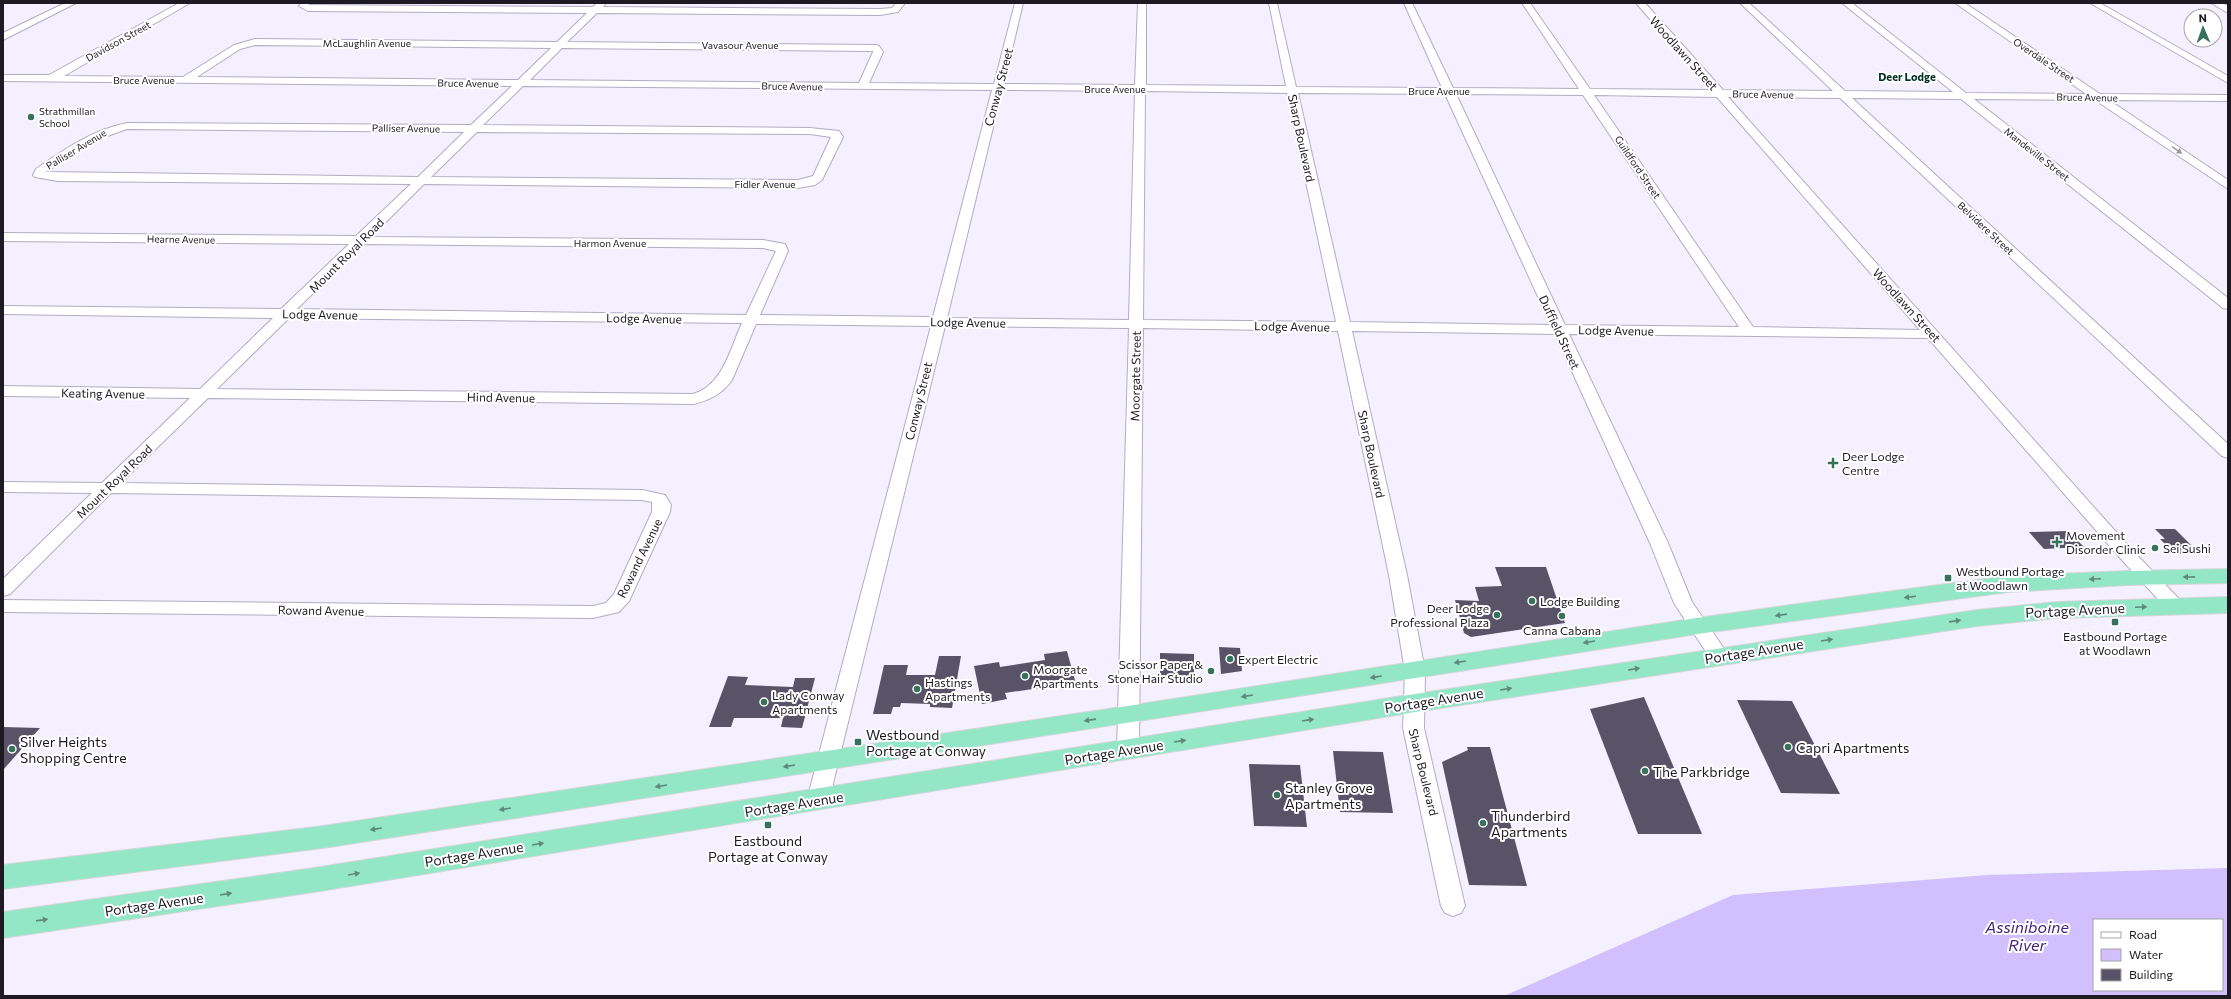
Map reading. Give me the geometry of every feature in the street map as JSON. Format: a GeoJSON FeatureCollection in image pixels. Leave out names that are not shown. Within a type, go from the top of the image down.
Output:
{"type":"FeatureCollection","features":[{"type":"Feature","properties":{"kind":"highway"},"geometry":{"type":"LineString","coordinates":[[3,878],[323,837],[1128,715],[1697,626],[2008,584],[2148,577],[2228,576]]}},
{"type":"Feature","properties":{"kind":"highway","name":"Portage Avenue"},"geometry":{"type":"LineString","coordinates":[[3,925],[306,882],[1415,703],[2004,614],[2057,610],[2228,605]]}},
{"type":"Feature","properties":{"kind":"street"},"geometry":{"type":"LineString","coordinates":[[3,37],[72,3]]}},
{"type":"Feature","properties":{"kind":"street","name":"Davidson Street"},"geometry":{"type":"LineString","coordinates":[[50,79],[186,3]]}},
{"type":"Feature","properties":{"kind":"street"},"geometry":{"type":"LineString","coordinates":[[305,3],[303,6],[308,8],[599,6],[880,12],[895,10],[901,3]]}},
{"type":"Feature","properties":{"kind":"street","name":"Conway Street"},"geometry":{"type":"LineString","coordinates":[[818,800],[1019,3]]}},
{"type":"Feature","properties":{"kind":"street","name":"Moorgate Street"},"geometry":{"type":"LineString","coordinates":[[1128,750],[1142,3]]}},
{"type":"Feature","properties":{"kind":"street","name":"Sharp Boulevard"},"geometry":{"type":"LineString","coordinates":[[1273,3],[1398,575],[1402,606],[1414,670],[1415,703],[1412,727],[1419,743],[1453,906]]}},
{"type":"Feature","properties":{"kind":"street","name":"Duffield Street"},"geometry":{"type":"LineString","coordinates":[[1408,3],[1659,544],[1683,603],[1697,626],[1719,656]]}},
{"type":"Feature","properties":{"kind":"street","name":"Guildford Street"},"geometry":{"type":"LineString","coordinates":[[1526,3],[1749,332]]}},
{"type":"Feature","properties":{"kind":"street","name":"Woodlawn Street"},"geometry":{"type":"LineString","coordinates":[[1640,3],[2175,606]]}},
{"type":"Feature","properties":{"kind":"street","name":"Belvidere Street"},"geometry":{"type":"LineString","coordinates":[[1744,3],[2228,453]]}},
{"type":"Feature","properties":{"kind":"street","name":"Mandeville Street"},"geometry":{"type":"LineString","coordinates":[[1846,3],[2228,305]]}},
{"type":"Feature","properties":{"kind":"street","name":"Overdale Street"},"geometry":{"type":"LineString","coordinates":[[1959,3],[2228,185]]}},
{"type":"Feature","properties":{"kind":"street","name":"Overdale Street"},"geometry":{"type":"LineString","coordinates":[[1971,3],[2228,174]]}},
{"type":"Feature","properties":{"kind":"street"},"geometry":{"type":"LineString","coordinates":[[2094,3],[2228,80]]}},
{"type":"Feature","properties":{"kind":"street"},"geometry":{"type":"LineString","coordinates":[[2215,3],[2228,10]]}},
{"type":"Feature","properties":{"kind":"street","name":"Mount Royal Road"},"geometry":{"type":"LineString","coordinates":[[3,590],[599,6]]}},
{"type":"Feature","properties":{"kind":"street","name":"McLaughlin Avenue"},"geometry":{"type":"LineString","coordinates":[[185,80],[237,47],[251,42],[560,44]]}},
{"type":"Feature","properties":{"kind":"street","name":"Vavasour Avenue"},"geometry":{"type":"LineString","coordinates":[[560,44],[876,48],[878,52],[862,86]]}},
{"type":"Feature","properties":{"kind":"street","name":"Bruce Avenue"},"geometry":{"type":"LineString","coordinates":[[3,78],[2228,98]]}},
{"type":"Feature","properties":{"kind":"street","name":"Palliser Avenue"},"geometry":{"type":"LineString","coordinates":[[420,181],[58,178],[40,175],[40,171],[97,134],[115,127],[473,129]]}},
{"type":"Feature","properties":{"kind":"street","name":"Fidler Avenue"},"geometry":{"type":"LineString","coordinates":[[420,181],[798,184],[811,182],[818,178],[837,137],[835,133],[810,131],[473,129]]}},
{"type":"Feature","properties":{"kind":"street","name":"Hearne Avenue"},"geometry":{"type":"LineString","coordinates":[[3,237],[359,242]]}},
{"type":"Feature","properties":{"kind":"street","name":"Harmon Avenue"},"geometry":{"type":"LineString","coordinates":[[359,242],[763,244],[780,247],[782,256],[752,319]]}},
{"type":"Feature","properties":{"kind":"street","name":"Lodge Avenue"},"geometry":{"type":"LineString","coordinates":[[3,310],[1934,334]]}},
{"type":"Feature","properties":{"kind":"street","name":"Hind Avenue"},"geometry":{"type":"LineString","coordinates":[[203,394],[694,399],[708,396],[718,390],[752,319]]}},
{"type":"Feature","properties":{"kind":"street","name":"Keating Avenue"},"geometry":{"type":"LineString","coordinates":[[3,391],[203,394]]}},
{"type":"Feature","properties":{"kind":"street"},"geometry":{"type":"LineString","coordinates":[[3,487],[106,489]]}},
{"type":"Feature","properties":{"kind":"street","name":"Rowand Avenue"},"geometry":{"type":"LineString","coordinates":[[3,606],[593,612],[612,608],[622,597],[661,512],[662,505],[659,499],[642,495],[106,489]]}},
{"type":"Feature","properties":{"kind":"water","name":"Assiniboine River"},"geometry":{"type":"Polygon","coordinates":[[[2228,868],[2228,996],[1504,996],[1733,895],[1987,875],[2228,868]]]}},
{"type":"Feature","properties":{"kind":"building"},"geometry":{"type":"Polygon","coordinates":[[[2155,529],[2175,529],[2200,554],[2175,554],[2160,539],[2165,539],[2155,529]]]}},
{"type":"Feature","properties":{"kind":"building"},"geometry":{"type":"Polygon","coordinates":[[[2068,531],[2084,547],[2044,549],[2029,532],[2068,531]]]}},
{"type":"Feature","properties":{"kind":"building"},"geometry":{"type":"Polygon","coordinates":[[[1495,567],[1546,567],[1565,623],[1471,637],[1464,633],[1455,600],[1479,601],[1475,587],[1502,586],[1495,567]]]}},
{"type":"Feature","properties":{"kind":"building","name":"Expert Electric"},"geometry":{"type":"Polygon","coordinates":[[[1219,647],[1240,648],[1242,671],[1221,674],[1219,647]]]}},
{"type":"Feature","properties":{"kind":"building","name":"Moorgate Apartments"},"geometry":{"type":"Polygon","coordinates":[[[1067,651],[1077,688],[1061,690],[1060,685],[1005,693],[1007,699],[982,704],[974,666],[999,662],[1000,667],[1045,660],[1044,654],[1067,651]]]}},
{"type":"Feature","properties":{"kind":"building"},"geometry":{"type":"Polygon","coordinates":[[[1160,653],[1194,654],[1194,678],[1160,677],[1160,653]]]}},
{"type":"Feature","properties":{"kind":"building","name":"Hastings Apartments"},"geometry":{"type":"Polygon","coordinates":[[[939,656],[961,656],[952,708],[930,707],[930,704],[901,703],[900,707],[893,707],[891,714],[873,714],[884,665],[908,665],[906,675],[935,675],[939,656]]]}},
{"type":"Feature","properties":{"kind":"building","name":"Lady Conway Apartments"},"geometry":{"type":"Polygon","coordinates":[[[728,676],[748,677],[745,685],[793,687],[795,678],[815,678],[802,728],[781,727],[783,718],[734,718],[731,727],[709,727],[728,676]]]}},
{"type":"Feature","properties":{"kind":"building","name":"The Parkbridge"},"geometry":{"type":"Polygon","coordinates":[[[1644,697],[1702,834],[1638,834],[1590,709],[1644,697]]]}},
{"type":"Feature","properties":{"kind":"building","name":"Capri Apartments"},"geometry":{"type":"Polygon","coordinates":[[[1737,700],[1792,701],[1840,794],[1781,793],[1737,700]]]}},
{"type":"Feature","properties":{"kind":"building","name":"Silver Heights Shopping Centre"},"geometry":{"type":"Polygon","coordinates":[[[3,727],[40,728],[3,770],[3,727]]]}},
{"type":"Feature","properties":{"kind":"building","name":"Thunderbird Apartments"},"geometry":{"type":"Polygon","coordinates":[[[1467,747],[1490,747],[1527,886],[1469,885],[1442,762],[1468,750],[1467,747]]]}},
{"type":"Feature","properties":{"kind":"building"},"geometry":{"type":"Polygon","coordinates":[[[1333,751],[1383,752],[1393,813],[1340,812],[1333,751]]]}},
{"type":"Feature","properties":{"kind":"building","name":"Stanley Grove Apartments"},"geometry":{"type":"Polygon","coordinates":[[[1249,764],[1300,765],[1307,827],[1254,826],[1249,764]]]}},
{"type":"Feature","properties":{"kind":"place","name":"Strathmillan School"},"geometry":{"type":"Point","coordinates":[31,117]}},
{"type":"Feature","properties":{"kind":"place","name":"Deer Lodge Centre"},"geometry":{"type":"Point","coordinates":[1833,463]}},
{"type":"Feature","properties":{"kind":"place","name":"Movement Disorder Clinic"},"geometry":{"type":"Point","coordinates":[2057,542]}},
{"type":"Feature","properties":{"kind":"place","name":"Sei Sushi"},"geometry":{"type":"Point","coordinates":[2155,548]}},
{"type":"Feature","properties":{"kind":"place","name":"Westbound Portage at Woodlawn"},"geometry":{"type":"Point","coordinates":[1948,578]}},
{"type":"Feature","properties":{"kind":"place","name":"Lodge Building"},"geometry":{"type":"Point","coordinates":[1532,601]}},
{"type":"Feature","properties":{"kind":"place","name":"Deer Lodge Professional Plaza"},"geometry":{"type":"Point","coordinates":[1497,615]}},
{"type":"Feature","properties":{"kind":"place","name":"Canna Cabana"},"geometry":{"type":"Point","coordinates":[1562,616]}},
{"type":"Feature","properties":{"kind":"place","name":"Eastbound Portage at Woodlawn"},"geometry":{"type":"Point","coordinates":[2115,622]}},
{"type":"Feature","properties":{"kind":"place","name":"Expert Electric"},"geometry":{"type":"Point","coordinates":[1230,659]}},
{"type":"Feature","properties":{"kind":"place","name":"Scissor Paper & Stone Hair Studio"},"geometry":{"type":"Point","coordinates":[1211,671]}},
{"type":"Feature","properties":{"kind":"place","name":"Moorgate Apartments"},"geometry":{"type":"Point","coordinates":[1025,676]}},
{"type":"Feature","properties":{"kind":"place","name":"Hastings Apartments"},"geometry":{"type":"Point","coordinates":[917,689]}},
{"type":"Feature","properties":{"kind":"place","name":"Lady Conway Apartments"},"geometry":{"type":"Point","coordinates":[764,702]}},
{"type":"Feature","properties":{"kind":"place","name":"Westbound Portage at Conway"},"geometry":{"type":"Point","coordinates":[858,742]}},
{"type":"Feature","properties":{"kind":"place","name":"Capri Apartments"},"geometry":{"type":"Point","coordinates":[1788,747]}},
{"type":"Feature","properties":{"kind":"place","name":"Silver Heights Shopping Centre"},"geometry":{"type":"Point","coordinates":[12,749]}},
{"type":"Feature","properties":{"kind":"place","name":"The Parkbridge"},"geometry":{"type":"Point","coordinates":[1645,771]}},
{"type":"Feature","properties":{"kind":"place","name":"Stanley Grove Apartments"},"geometry":{"type":"Point","coordinates":[1277,795]}},
{"type":"Feature","properties":{"kind":"place","name":"Thunderbird Apartments"},"geometry":{"type":"Point","coordinates":[1483,823]}},
{"type":"Feature","properties":{"kind":"place","name":"Eastbound Portage at Conway"},"geometry":{"type":"Point","coordinates":[768,825]}},
{"type":"Feature","properties":{"kind":"district","name":"Deer Lodge"},"geometry":{"type":"Point","coordinates":[1907,76]}}]}
